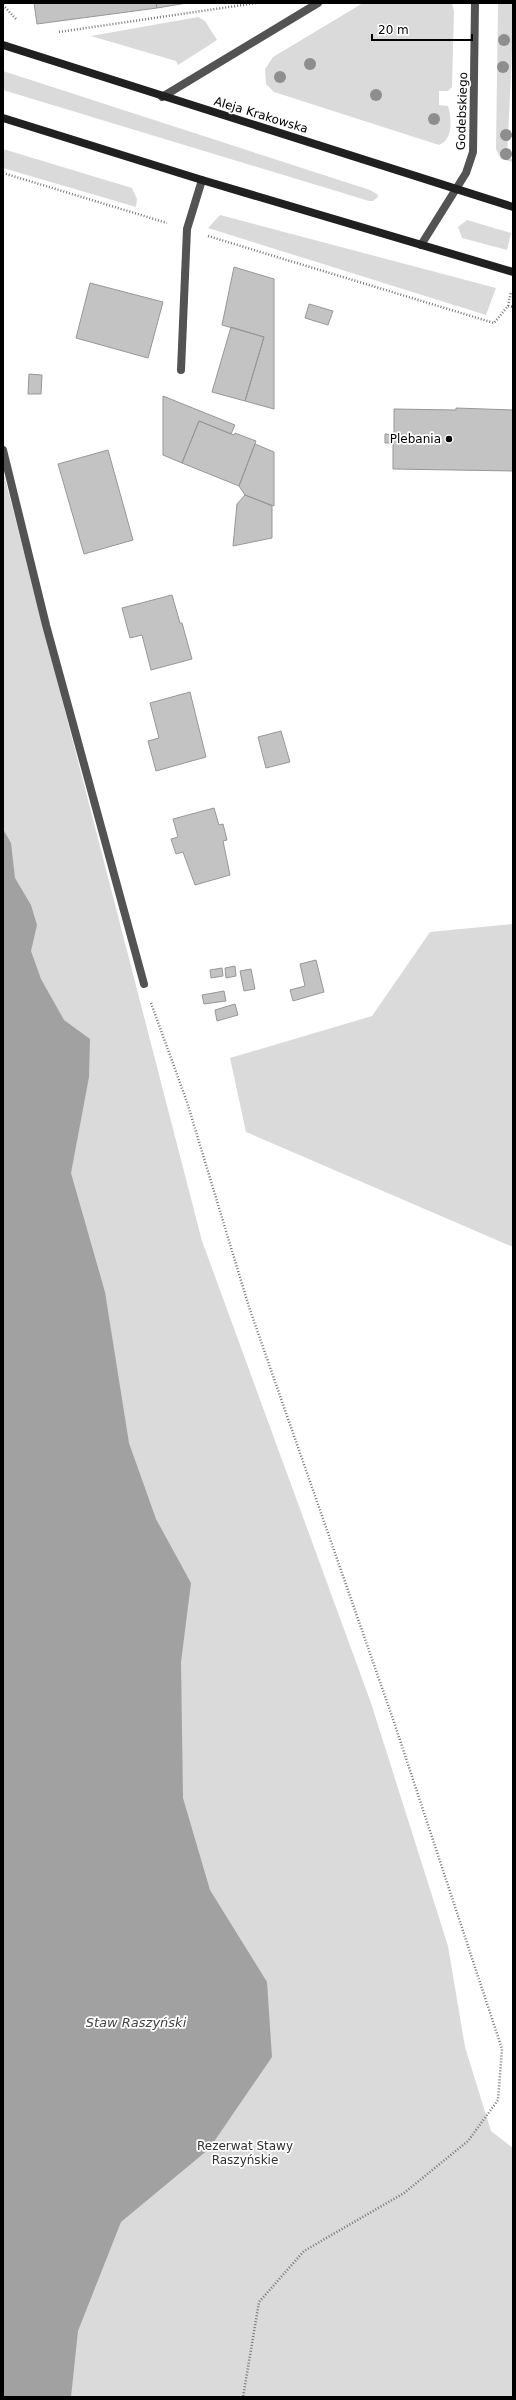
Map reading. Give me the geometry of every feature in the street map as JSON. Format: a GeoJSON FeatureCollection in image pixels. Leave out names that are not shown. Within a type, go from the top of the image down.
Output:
{"type":"FeatureCollection","features":[{"type":"Feature","properties":{"kind":"main road","name":"Aleja Krakowska"},"geometry":{"type":"LineString","coordinates":[[3,45],[162,97],[513,207]]}},
{"type":"Feature","properties":{"kind":"main road"},"geometry":{"type":"LineString","coordinates":[[3,118],[202,180],[513,272]]}},
{"type":"Feature","properties":{"kind":"street"},"geometry":{"type":"LineString","coordinates":[[162,97],[318,3]]}},
{"type":"Feature","properties":{"kind":"street","name":"Godebskiego"},"geometry":{"type":"LineString","coordinates":[[471,3],[475,12]]}},
{"type":"Feature","properties":{"kind":"street","name":"Godebskiego"},"geometry":{"type":"LineString","coordinates":[[421,245],[466,173],[473,152],[475,3]]}},
{"type":"Feature","properties":{"kind":"street"},"geometry":{"type":"LineString","coordinates":[[182,370],[188,229],[202,180]]}},
{"type":"Feature","properties":{"kind":"street"},"geometry":{"type":"LineString","coordinates":[[3,450],[46,625],[144,984]]}},
{"type":"Feature","properties":{"kind":"path"},"geometry":{"type":"LineString","coordinates":[[59,32],[256,3]]}},
{"type":"Feature","properties":{"kind":"path"},"geometry":{"type":"LineString","coordinates":[[3,5],[16,19]]}},
{"type":"Feature","properties":{"kind":"path"},"geometry":{"type":"LineString","coordinates":[[3,173],[494,323],[508,306],[512,290]]}},
{"type":"Feature","properties":{"kind":"path"},"geometry":{"type":"LineString","coordinates":[[508,306],[513,307]]}},
{"type":"Feature","properties":{"kind":"path"},"geometry":{"type":"LineString","coordinates":[[144,984],[187,1102],[249,1308],[394,1722],[502,2049],[498,2100],[468,2141],[404,2193],[304,2250],[259,2302],[243,2397]]}},
{"type":"Feature","properties":{"kind":"green space"},"geometry":{"type":"Polygon","coordinates":[[[363,3],[452,3],[454,12],[452,87],[448,91],[439,91],[439,105],[448,106],[451,122],[447,138],[439,145],[274,92],[266,84],[265,69],[273,57],[363,3]]]}},
{"type":"Feature","properties":{"kind":"green space"},"geometry":{"type":"Polygon","coordinates":[[[498,3],[513,3],[512,61],[507,158],[513,159],[513,162],[501,159],[496,149],[498,3]]]}},
{"type":"Feature","properties":{"kind":"green space"},"geometry":{"type":"Polygon","coordinates":[[[198,17],[205,21],[217,40],[178,65],[176,61],[91,36],[198,17]]]}},
{"type":"Feature","properties":{"kind":"green space"},"geometry":{"type":"Polygon","coordinates":[[[3,71],[370,190],[377,194],[378,197],[373,201],[369,201],[3,90],[3,71]]]}},
{"type":"Feature","properties":{"kind":"green space"},"geometry":{"type":"Polygon","coordinates":[[[3,149],[132,188],[137,199],[136,207],[3,168],[3,149]]]}},
{"type":"Feature","properties":{"kind":"green space"},"geometry":{"type":"Polygon","coordinates":[[[220,215],[496,288],[486,315],[208,228],[220,215]]]}},
{"type":"Feature","properties":{"kind":"green space"},"geometry":{"type":"Polygon","coordinates":[[[467,220],[511,233],[507,250],[462,238],[458,227],[467,220]]]}},
{"type":"Feature","properties":{"kind":"green space","name":"Rezerwat Stawy Raszyńskie"},"geometry":{"type":"Polygon","coordinates":[[[3,471],[202,1241],[371,1703],[448,1946],[465,2047],[491,2131],[513,2148],[513,2397],[3,2397],[3,471]]]}},
{"type":"Feature","properties":{"kind":"green space"},"geometry":{"type":"Polygon","coordinates":[[[513,924],[513,1247],[246,1132],[230,1058],[372,1016],[430,932],[513,924]]]}},
{"type":"Feature","properties":{"kind":"water","name":"Staw Raszyński"},"geometry":{"type":"Polygon","coordinates":[[[3,829],[11,843],[15,878],[31,905],[37,925],[31,951],[41,979],[64,1020],[90,1039],[89,1077],[71,1173],[105,1292],[129,1443],[156,1519],[191,1583],[181,1662],[183,1798],[210,1890],[267,1982],[272,2057],[209,2149],[121,2222],[78,2331],[71,2397],[3,2397],[3,829]]]}},
{"type":"Feature","properties":{"kind":"building"},"geometry":{"type":"Polygon","coordinates":[[[34,3],[156,3],[157,8],[37,24],[34,3]]]}},
{"type":"Feature","properties":{"kind":"building"},"geometry":{"type":"Polygon","coordinates":[[[156,3],[187,3],[157,8],[156,3]]]}},
{"type":"Feature","properties":{"kind":"building"},"geometry":{"type":"Polygon","coordinates":[[[234,267],[274,279],[274,409],[245,401],[264,337],[222,325],[234,267]]]}},
{"type":"Feature","properties":{"kind":"building"},"geometry":{"type":"Polygon","coordinates":[[[90,283],[163,302],[148,358],[76,338],[90,283]]]}},
{"type":"Feature","properties":{"kind":"building"},"geometry":{"type":"Polygon","coordinates":[[[309,304],[333,311],[328,325],[305,318],[309,304]]]}},
{"type":"Feature","properties":{"kind":"building"},"geometry":{"type":"Polygon","coordinates":[[[231,327],[264,337],[245,401],[212,392],[231,327]]]}},
{"type":"Feature","properties":{"kind":"building"},"geometry":{"type":"Polygon","coordinates":[[[29,374],[42,375],[41,394],[28,394],[29,374]]]}},
{"type":"Feature","properties":{"kind":"building"},"geometry":{"type":"Polygon","coordinates":[[[163,396],[235,425],[231,434],[199,421],[182,463],[163,455],[163,396]]]}},
{"type":"Feature","properties":{"kind":"building","name":"Plebania"},"geometry":{"type":"Polygon","coordinates":[[[456,408],[513,410],[513,471],[393,469],[393,443],[385,443],[385,434],[394,435],[394,409],[456,410],[456,408]]]}},
{"type":"Feature","properties":{"kind":"building"},"geometry":{"type":"Polygon","coordinates":[[[199,421],[234,435],[235,433],[256,441],[239,486],[182,463],[199,421]]]}},
{"type":"Feature","properties":{"kind":"building"},"geometry":{"type":"Polygon","coordinates":[[[255,444],[274,452],[274,506],[245,495],[239,486],[255,444]]]}},
{"type":"Feature","properties":{"kind":"building"},"geometry":{"type":"Polygon","coordinates":[[[108,450],[133,540],[84,554],[58,464],[108,450]]]}},
{"type":"Feature","properties":{"kind":"building"},"geometry":{"type":"Polygon","coordinates":[[[245,495],[272,506],[272,538],[233,546],[237,504],[245,495]]]}},
{"type":"Feature","properties":{"kind":"building"},"geometry":{"type":"Polygon","coordinates":[[[172,595],[192,659],[151,670],[142,635],[130,638],[122,608],[172,595]]]}},
{"type":"Feature","properties":{"kind":"building"},"geometry":{"type":"Polygon","coordinates":[[[190,692],[206,757],[156,771],[148,741],[159,738],[150,703],[190,692]]]}},
{"type":"Feature","properties":{"kind":"building"},"geometry":{"type":"Polygon","coordinates":[[[281,731],[290,762],[266,768],[258,737],[281,731]]]}},
{"type":"Feature","properties":{"kind":"building"},"geometry":{"type":"Polygon","coordinates":[[[214,808],[219,825],[223,824],[227,840],[223,841],[230,875],[195,885],[183,852],[176,854],[171,839],[178,837],[173,819],[214,808]]]}},
{"type":"Feature","properties":{"kind":"building"},"geometry":{"type":"Polygon","coordinates":[[[316,960],[324,992],[293,1001],[290,990],[305,986],[300,964],[316,960]]]}},
{"type":"Feature","properties":{"kind":"building"},"geometry":{"type":"Polygon","coordinates":[[[235,966],[236,976],[226,978],[225,968],[235,966]]]}},
{"type":"Feature","properties":{"kind":"building"},"geometry":{"type":"Polygon","coordinates":[[[222,968],[223,976],[211,978],[210,970],[222,968]]]}},
{"type":"Feature","properties":{"kind":"building"},"geometry":{"type":"Polygon","coordinates":[[[251,969],[255,989],[244,991],[240,971],[251,969]]]}},
{"type":"Feature","properties":{"kind":"building"},"geometry":{"type":"Polygon","coordinates":[[[224,991],[226,1001],[204,1004],[202,995],[224,991]]]}},
{"type":"Feature","properties":{"kind":"building"},"geometry":{"type":"Polygon","coordinates":[[[235,1004],[238,1015],[217,1021],[215,1010],[235,1004]]]}},
{"type":"Feature","properties":{"kind":"place","name":"Plebania"},"geometry":{"type":"Point","coordinates":[449,439]}}]}
